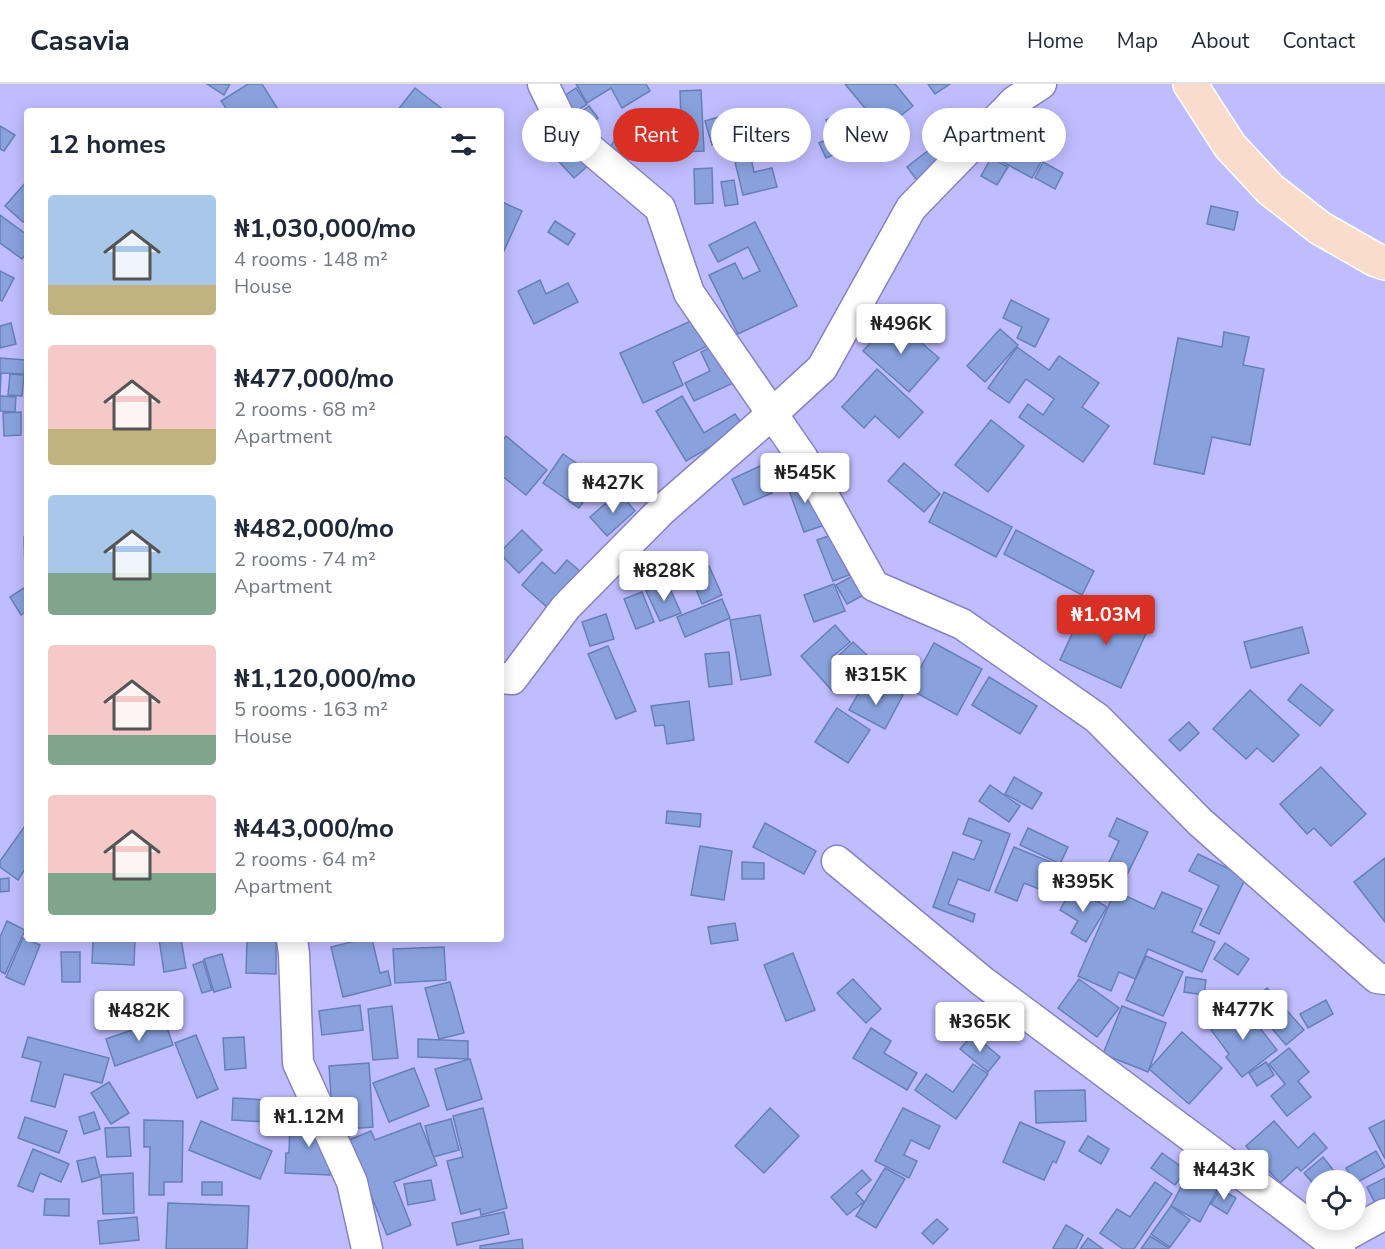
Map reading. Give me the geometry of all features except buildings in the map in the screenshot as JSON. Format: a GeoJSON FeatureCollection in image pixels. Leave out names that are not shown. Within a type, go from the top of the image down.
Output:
{"type":"FeatureCollection","features":[{"type":"Feature","properties":{"kind":"main road"},"geometry":{"type":"LineString","coordinates":[[1190,84],[1230,146],[1270,189],[1320,228],[1385,263]]}},
{"type":"Feature","properties":{"kind":"street"},"geometry":{"type":"LineString","coordinates":[[543,84],[564,127],[660,208],[689,294],[802,457],[874,586],[962,624],[1097,718],[1200,822],[1377,978],[1385,979]]}},
{"type":"Feature","properties":{"kind":"street"},"geometry":{"type":"LineString","coordinates":[[504,678],[512,679],[566,607],[662,510],[822,368],[911,208],[1016,101],[1041,84]]}},
{"type":"Feature","properties":{"kind":"street"},"geometry":{"type":"LineString","coordinates":[[837,861],[982,981],[1336,1246],[1385,1214]]}},
{"type":"Feature","properties":{"kind":"street"},"geometry":{"type":"LineString","coordinates":[[292,942],[298,1063],[352,1182],[367,1249]]}}]}
